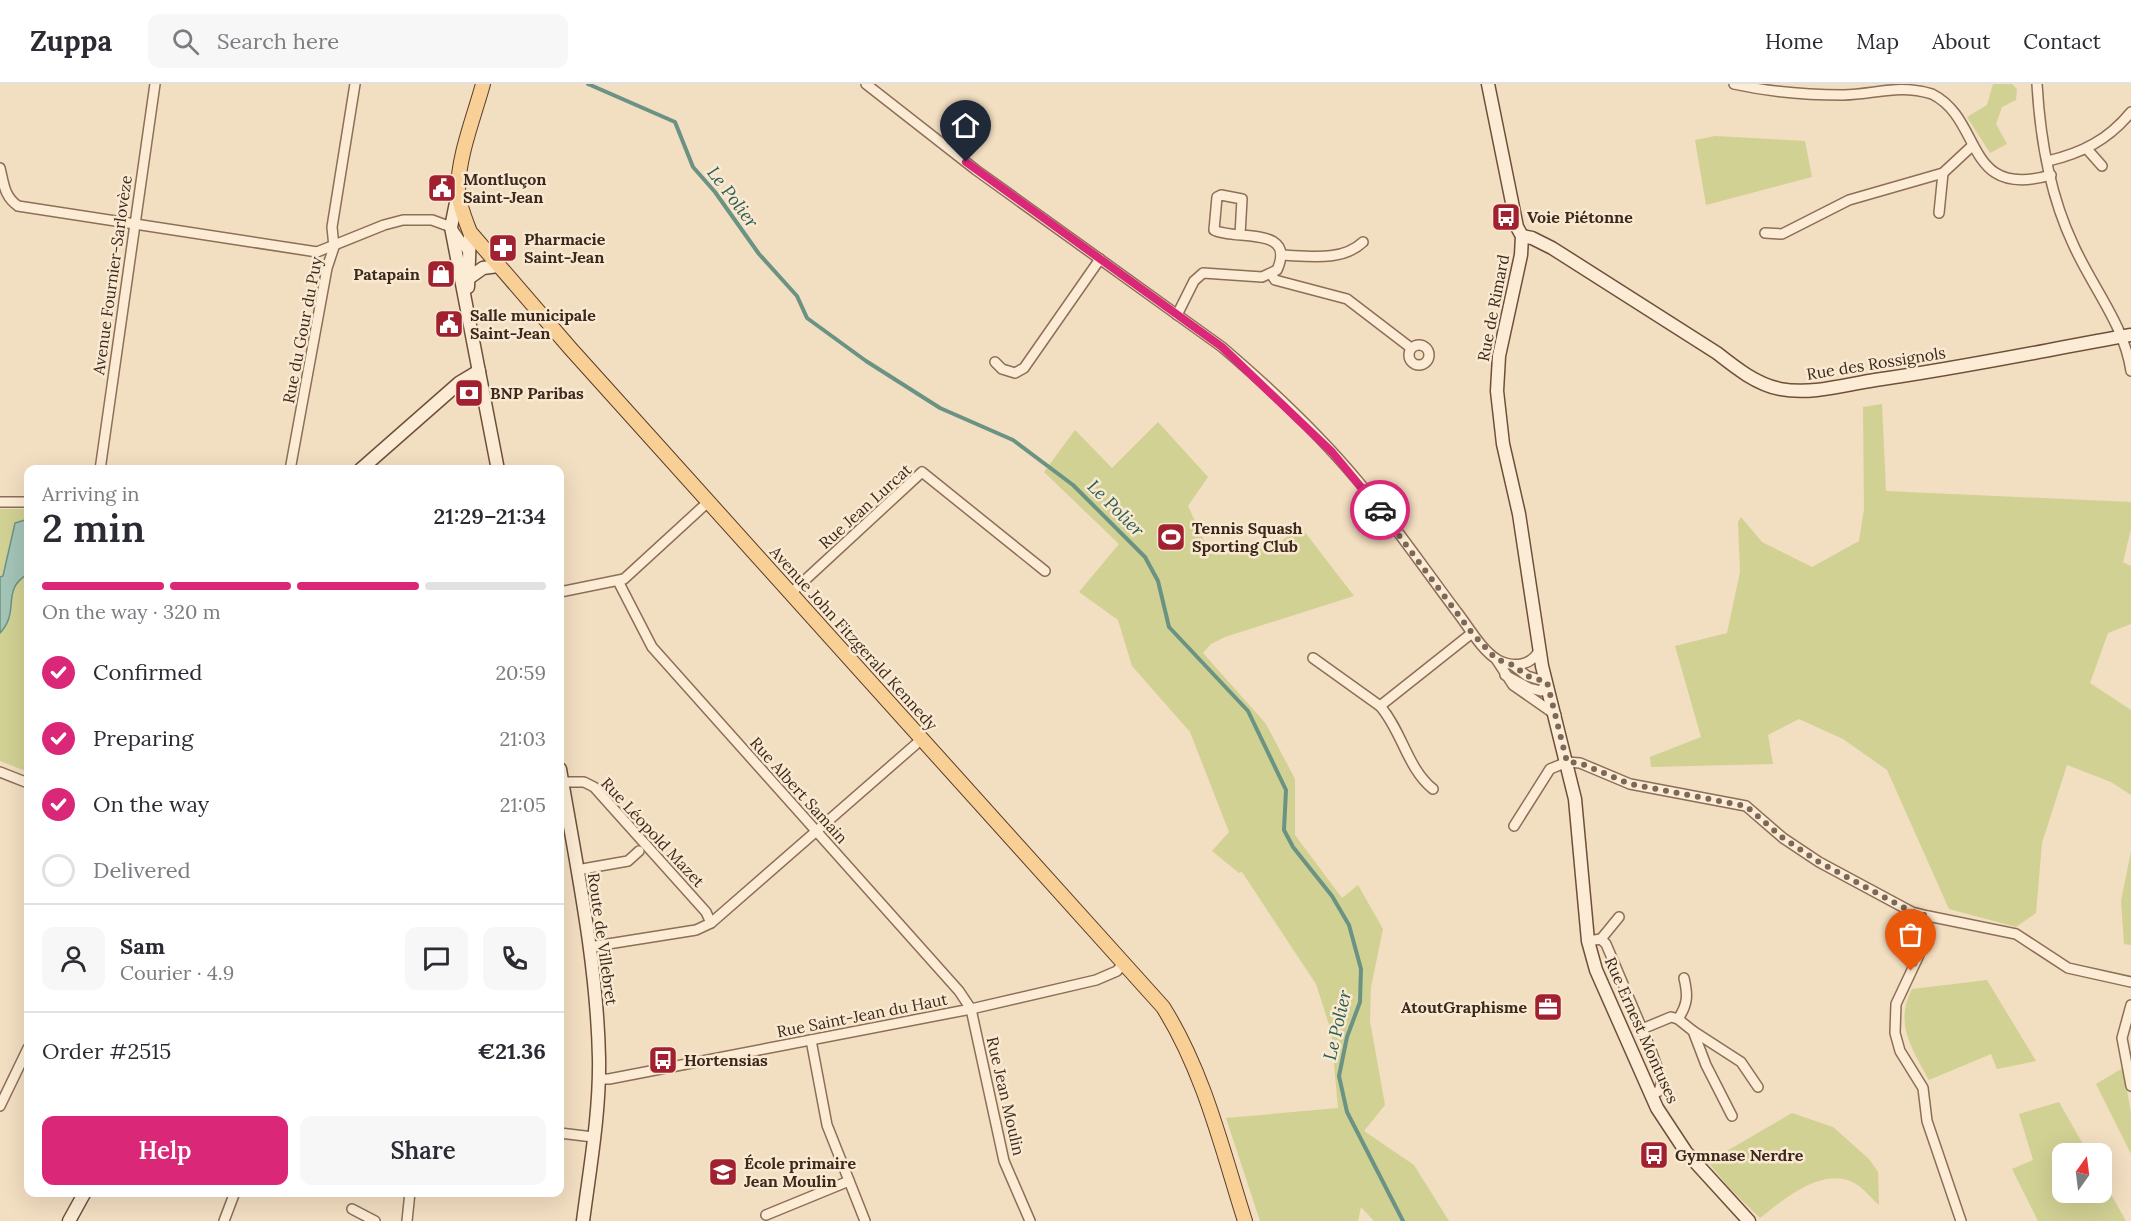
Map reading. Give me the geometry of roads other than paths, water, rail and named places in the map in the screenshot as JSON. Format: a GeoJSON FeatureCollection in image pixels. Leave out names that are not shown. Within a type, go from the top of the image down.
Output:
{"type":"FeatureCollection","features":[{"type":"Feature","properties":{"kind":"main road","name":"Avenue John Fitzgerald Kennedy"},"geometry":{"type":"LineString","coordinates":[[483,84],[461,167],[458,192],[462,213],[470,232],[708,502],[1125,962],[1163,1007],[1183,1039],[1198,1075],[1245,1221]]}},
{"type":"Feature","properties":{"kind":"street","name":"Avenue Fournier-Sarlovèze"},"geometry":{"type":"LineString","coordinates":[[101,465],[155,84]]}},
{"type":"Feature","properties":{"kind":"street"},"geometry":{"type":"LineString","coordinates":[[0,168],[5,190],[10,200],[18,206],[317,252],[334,247],[332,227],[355,84]]}},
{"type":"Feature","properties":{"kind":"street"},"geometry":{"type":"LineString","coordinates":[[866,84],[976,170],[1245,367],[1332,452],[1359,482],[1472,633],[1496,659],[1505,675],[1519,691],[1556,715]]}},
{"type":"Feature","properties":{"kind":"street","name":"Rue de Rimard"},"geometry":{"type":"LineString","coordinates":[[1488,84],[1517,227],[1522,236],[1521,255],[1499,356],[1497,391],[1503,444],[1519,514],[1547,682]]}},
{"type":"Feature","properties":{"kind":"street"},"geometry":{"type":"LineString","coordinates":[[1734,84],[1771,91],[1845,95],[1890,86],[1915,88],[1946,102],[1964,127],[1972,146],[1993,171],[2006,177],[2023,180],[2051,175]]}},
{"type":"Feature","properties":{"kind":"street"},"geometry":{"type":"LineString","coordinates":[[2037,84],[2051,175],[2072,242],[2127,336],[2131,372]]}},
{"type":"Feature","properties":{"kind":"street"},"geometry":{"type":"LineString","coordinates":[[2048,161],[2087,149],[2119,127],[2131,112]]}},
{"type":"Feature","properties":{"kind":"street"},"geometry":{"type":"LineString","coordinates":[[1765,233],[1782,234],[1866,194],[1943,173],[1972,146]]}},
{"type":"Feature","properties":{"kind":"street"},"geometry":{"type":"LineString","coordinates":[[2087,149],[2102,166]]}},
{"type":"Feature","properties":{"kind":"street"},"geometry":{"type":"LineString","coordinates":[[1939,213],[1943,173]]}},
{"type":"Feature","properties":{"kind":"street"},"geometry":{"type":"LineString","coordinates":[[458,192],[451,226],[467,298],[478,371],[497,465]]}},
{"type":"Feature","properties":{"kind":"street"},"geometry":{"type":"LineString","coordinates":[[1177,315],[1194,281],[1203,273],[1262,277],[1277,270],[1281,255],[1279,247],[1267,238],[1240,235],[1214,230],[1217,196],[1242,199],[1240,235]]}},
{"type":"Feature","properties":{"kind":"street","name":"Rue du Gour du Puy"},"geometry":{"type":"LineString","coordinates":[[291,465],[327,268],[334,247],[384,225],[403,220],[432,220],[451,226]]}},
{"type":"Feature","properties":{"kind":"street"},"geometry":{"type":"LineString","coordinates":[[451,226],[469,253]]}},
{"type":"Feature","properties":{"kind":"street"},"geometry":{"type":"LineString","coordinates":[[467,298],[470,232]]}},
{"type":"Feature","properties":{"kind":"street","name":"Rue des Rossignols"},"geometry":{"type":"LineString","coordinates":[[1522,236],[1532,238],[1552,248],[1717,353],[1739,370],[1759,382],[1779,389],[1802,391],[1883,379],[2127,336]]}},
{"type":"Feature","properties":{"kind":"street"},"geometry":{"type":"LineString","coordinates":[[1281,255],[1335,256],[1355,250],[1364,242]]}},
{"type":"Feature","properties":{"kind":"street"},"geometry":{"type":"LineString","coordinates":[[995,362],[1008,372],[1015,373],[1024,368],[1100,260]]}},
{"type":"Feature","properties":{"kind":"street"},"geometry":{"type":"LineString","coordinates":[[469,278],[483,268],[498,266]]}},
{"type":"Feature","properties":{"kind":"street"},"geometry":{"type":"LineString","coordinates":[[1271,274],[1275,279],[1347,299],[1411,348]]}},
{"type":"Feature","properties":{"kind":"street"},"geometry":{"type":"LineString","coordinates":[[366,465],[459,382],[478,371]]}},
{"type":"Feature","properties":{"kind":"street","name":"Rue Jean Lurcat"},"geometry":{"type":"LineString","coordinates":[[791,593],[922,472],[1045,572]]}},
{"type":"Feature","properties":{"kind":"street"},"geometry":{"type":"LineString","coordinates":[[0,502],[24,502]]}},
{"type":"Feature","properties":{"kind":"street"},"geometry":{"type":"LineString","coordinates":[[564,591],[624,579],[708,502]]}},
{"type":"Feature","properties":{"kind":"street","name":"Rue Albert Samain"},"geometry":{"type":"LineString","coordinates":[[618,581],[652,647],[959,991],[971,1009]]}},
{"type":"Feature","properties":{"kind":"street"},"geometry":{"type":"LineString","coordinates":[[1380,706],[1472,633]]}},
{"type":"Feature","properties":{"kind":"street"},"geometry":{"type":"LineString","coordinates":[[1513,665],[1534,659],[1540,648]]}},
{"type":"Feature","properties":{"kind":"street"},"geometry":{"type":"LineString","coordinates":[[1313,658],[1380,706],[1392,719],[1421,779],[1433,789]]}},
{"type":"Feature","properties":{"kind":"street"},"geometry":{"type":"LineString","coordinates":[[1496,659],[1513,665],[1527,676],[1547,682],[1541,691],[1529,688],[1505,675]]}},
{"type":"Feature","properties":{"kind":"street","name":"Rue Ernest Montuses"},"geometry":{"type":"LineString","coordinates":[[1547,682],[1575,799],[1588,941],[1596,970],[1651,1096],[1686,1152],[1749,1221]]}},
{"type":"Feature","properties":{"kind":"street"},"geometry":{"type":"LineString","coordinates":[[589,947],[696,930],[711,923],[802,846],[816,831],[923,738]]}},
{"type":"Feature","properties":{"kind":"street"},"geometry":{"type":"LineString","coordinates":[[1514,826],[1550,769],[1567,762],[1580,763],[1630,784],[1746,806],[1783,838],[1819,862],[1912,912],[2016,934],[2068,968],[2131,982]]}},
{"type":"Feature","properties":{"kind":"street"},"geometry":{"type":"LineString","coordinates":[[0,772],[24,781]]}},
{"type":"Feature","properties":{"kind":"street","name":"Rue Léopold Mazet"},"geometry":{"type":"LineString","coordinates":[[564,782],[584,782],[594,787],[706,912],[711,923]]}},
{"type":"Feature","properties":{"kind":"street","name":"Route de Villebret"},"geometry":{"type":"LineString","coordinates":[[564,794],[589,947],[596,1013],[599,1079],[582,1221]]}},
{"type":"Feature","properties":{"kind":"street"},"geometry":{"type":"LineString","coordinates":[[577,870],[628,861],[639,851]]}},
{"type":"Feature","properties":{"kind":"street"},"geometry":{"type":"LineString","coordinates":[[1928,916],[1919,955],[1896,1004],[1894,1033],[1900,1051],[1923,1088],[1927,1121],[1961,1221]]}},
{"type":"Feature","properties":{"kind":"street","name":"Rue Ernest Montuses"},"geometry":{"type":"LineString","coordinates":[[1601,939],[1619,917]]}},
{"type":"Feature","properties":{"kind":"street"},"geometry":{"type":"LineString","coordinates":[[1588,941],[1601,939],[1606,944],[1642,1029],[1662,1081],[1659,1091],[1651,1096]]}},
{"type":"Feature","properties":{"kind":"street","name":"Rue Saint-Jean du Haut"},"geometry":{"type":"LineString","coordinates":[[599,1079],[609,1079],[971,1009],[1096,980],[1118,970],[1125,962]]}},
{"type":"Feature","properties":{"kind":"street"},"geometry":{"type":"LineString","coordinates":[[1684,978],[1688,995],[1685,1009],[1678,1019],[1741,1062],[1758,1087]]}},
{"type":"Feature","properties":{"kind":"street"},"geometry":{"type":"LineString","coordinates":[[2131,1005],[2122,1038],[2131,1086]]}},
{"type":"Feature","properties":{"kind":"street","name":"Rue Jean Moulin"},"geometry":{"type":"LineString","coordinates":[[971,1009],[1004,1161],[1030,1221]]}},
{"type":"Feature","properties":{"kind":"street","name":"Rue Ernest Montuses"},"geometry":{"type":"LineString","coordinates":[[1642,1029],[1662,1019],[1678,1019]]}},
{"type":"Feature","properties":{"kind":"street"},"geometry":{"type":"LineString","coordinates":[[1693,1031],[1706,1065],[1732,1116]]}},
{"type":"Feature","properties":{"kind":"street"},"geometry":{"type":"LineString","coordinates":[[811,1040],[827,1125],[866,1221]]}},
{"type":"Feature","properties":{"kind":"street"},"geometry":{"type":"LineString","coordinates":[[0,1106],[24,1056]]}},
{"type":"Feature","properties":{"kind":"street"},"geometry":{"type":"LineString","coordinates":[[564,1133],[593,1137]]}},
{"type":"Feature","properties":{"kind":"street"},"geometry":{"type":"LineString","coordinates":[[766,1215],[849,1181]]}},
{"type":"Feature","properties":{"kind":"street"},"geometry":{"type":"LineString","coordinates":[[69,1221],[82,1197]]}},
{"type":"Feature","properties":{"kind":"street"},"geometry":{"type":"LineString","coordinates":[[224,1221],[233,1197]]}},
{"type":"Feature","properties":{"kind":"street"},"geometry":{"type":"LineString","coordinates":[[407,1221],[409,1197]]}},
{"type":"Feature","properties":{"kind":"street"},"geometry":{"type":"LineString","coordinates":[[352,1209],[375,1221]]}},
{"type":"Feature","properties":{"kind":"waterway","name":"Le Polier"},"geometry":{"type":"LineString","coordinates":[[588,84],[675,122],[693,167],[715,192],[759,254],[797,296],[807,318],[866,361],[940,408],[1013,440],[1073,485],[1145,557],[1158,581],[1169,627],[1248,711],[1286,790],[1284,830],[1293,847],[1332,896],[1349,925],[1361,969],[1360,1002],[1347,1037],[1339,1076],[1347,1112],[1403,1221]]}},
{"type":"Feature","properties":{"kind":"place","name":"Montluçon Saint-Jean"},"geometry":{"type":"Point","coordinates":[442,188]}},
{"type":"Feature","properties":{"kind":"place","name":"Voie Piétonne"},"geometry":{"type":"Point","coordinates":[1506,217]}},
{"type":"Feature","properties":{"kind":"place","name":"Pharmacie Saint-Jean"},"geometry":{"type":"Point","coordinates":[503,248]}},
{"type":"Feature","properties":{"kind":"place","name":"Patapain"},"geometry":{"type":"Point","coordinates":[441,274]}},
{"type":"Feature","properties":{"kind":"place","name":"Salle municipale Saint-Jean"},"geometry":{"type":"Point","coordinates":[449,324]}},
{"type":"Feature","properties":{"kind":"place","name":"BNP Paribas"},"geometry":{"type":"Point","coordinates":[469,393]}},
{"type":"Feature","properties":{"kind":"place","name":"Tennis Squash Sporting Club"},"geometry":{"type":"Point","coordinates":[1171,537]}},
{"type":"Feature","properties":{"kind":"place","name":"AtoutGraphisme"},"geometry":{"type":"Point","coordinates":[1548,1007]}},
{"type":"Feature","properties":{"kind":"place","name":"Hortensias"},"geometry":{"type":"Point","coordinates":[663,1060]}},
{"type":"Feature","properties":{"kind":"place","name":"Gymnase Nerdre"},"geometry":{"type":"Point","coordinates":[1654,1155]}},
{"type":"Feature","properties":{"kind":"place","name":"École primaire Jean Moulin"},"geometry":{"type":"Point","coordinates":[723,1172]}}]}
